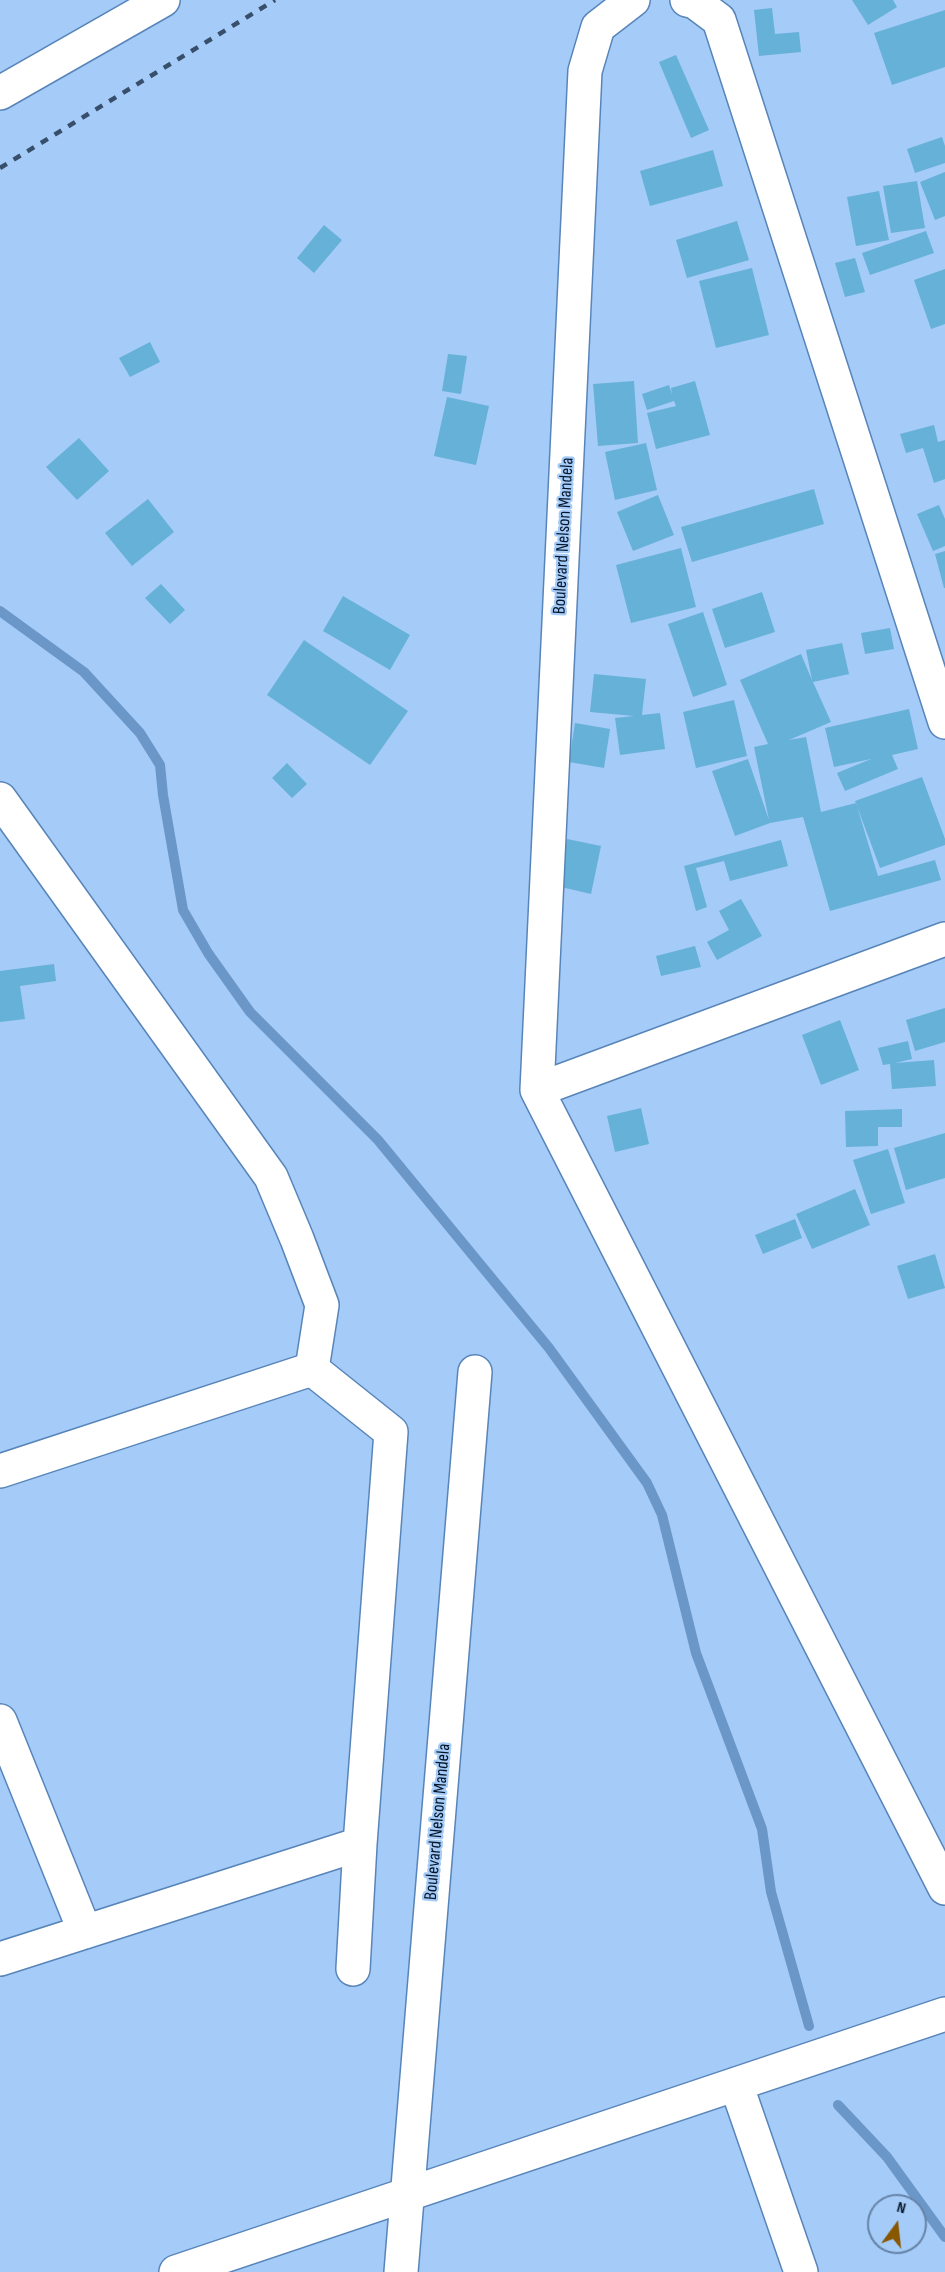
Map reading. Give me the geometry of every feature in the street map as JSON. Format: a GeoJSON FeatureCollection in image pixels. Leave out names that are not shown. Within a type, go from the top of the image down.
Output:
{"type":"FeatureCollection","features":[{"type":"Feature","properties":{"kind":"street"},"geometry":{"type":"LineString","coordinates":[[0,93],[163,0]]}},
{"type":"Feature","properties":{"kind":"street","name":"Boulevard Nelson Mandela"},"geometry":{"type":"LineString","coordinates":[[537,1090],[585,71],[598,27],[633,0]]}},
{"type":"Feature","properties":{"kind":"street"},"geometry":{"type":"LineString","coordinates":[[687,0],[695,2],[719,20],[945,722]]}},
{"type":"Feature","properties":{"kind":"street"},"geometry":{"type":"LineString","coordinates":[[0,799],[271,1177],[322,1305],[312,1369]]}},
{"type":"Feature","properties":{"kind":"street"},"geometry":{"type":"LineString","coordinates":[[945,939],[537,1090],[945,1888]]}},
{"type":"Feature","properties":{"kind":"street"},"geometry":{"type":"LineString","coordinates":[[0,1471],[312,1369]]}},
{"type":"Feature","properties":{"kind":"street"},"geometry":{"type":"LineString","coordinates":[[312,1369],[391,1432],[360,1844],[353,1969]]}},
{"type":"Feature","properties":{"kind":"street","name":"Boulevard Nelson Mandela"},"geometry":{"type":"LineString","coordinates":[[400,2272],[475,1372]]}},
{"type":"Feature","properties":{"kind":"street"},"geometry":{"type":"LineString","coordinates":[[0,1721],[85,1932]]}},
{"type":"Feature","properties":{"kind":"street"},"geometry":{"type":"LineString","coordinates":[[0,1959],[360,1844]]}},
{"type":"Feature","properties":{"kind":"street"},"geometry":{"type":"LineString","coordinates":[[176,2272],[945,2014]]}},
{"type":"Feature","properties":{"kind":"street"},"geometry":{"type":"LineString","coordinates":[[736,2084],[801,2272]]}},
{"type":"Feature","properties":{"kind":"building"},"geometry":{"type":"Polygon","coordinates":[[[852,0],[893,0],[897,7],[868,25],[852,0]]]}},
{"type":"Feature","properties":{"kind":"building"},"geometry":{"type":"Polygon","coordinates":[[[772,8],[775,34],[799,32],[801,52],[759,56],[754,10],[772,8]]]}},
{"type":"Feature","properties":{"kind":"building"},"geometry":{"type":"Polygon","coordinates":[[[945,10],[945,67],[892,85],[874,33],[945,10]]]}},
{"type":"Feature","properties":{"kind":"building"},"geometry":{"type":"Polygon","coordinates":[[[676,55],[709,130],[691,138],[659,62],[676,55]]]}},
{"type":"Feature","properties":{"kind":"building"},"geometry":{"type":"Polygon","coordinates":[[[942,137],[945,146],[945,163],[915,173],[907,149],[942,137]]]}},
{"type":"Feature","properties":{"kind":"building"},"geometry":{"type":"Polygon","coordinates":[[[713,150],[723,186],[650,206],[640,171],[713,150]]]}},
{"type":"Feature","properties":{"kind":"building"},"geometry":{"type":"Polygon","coordinates":[[[945,172],[945,216],[935,220],[920,182],[945,172]]]}},
{"type":"Feature","properties":{"kind":"building"},"geometry":{"type":"Polygon","coordinates":[[[917,181],[925,228],[891,233],[883,186],[917,181]]]}},
{"type":"Feature","properties":{"kind":"building"},"geometry":{"type":"Polygon","coordinates":[[[879,191],[889,240],[856,246],[847,197],[879,191]]]}},
{"type":"Feature","properties":{"kind":"building"},"geometry":{"type":"Polygon","coordinates":[[[737,221],[749,260],[687,278],[676,240],[737,221]]]}},
{"type":"Feature","properties":{"kind":"building"},"geometry":{"type":"Polygon","coordinates":[[[324,225],[342,240],[314,273],[297,258],[324,225]]]}},
{"type":"Feature","properties":{"kind":"building"},"geometry":{"type":"Polygon","coordinates":[[[926,231],[934,253],[870,275],[862,253],[926,231]]]}},
{"type":"Feature","properties":{"kind":"building"},"geometry":{"type":"Polygon","coordinates":[[[855,258],[865,292],[845,297],[835,263],[855,258]]]}},
{"type":"Feature","properties":{"kind":"building"},"geometry":{"type":"Polygon","coordinates":[[[752,268],[769,335],[716,348],[699,281],[752,268]]]}},
{"type":"Feature","properties":{"kind":"building"},"geometry":{"type":"Polygon","coordinates":[[[945,269],[945,324],[931,329],[914,280],[945,269]]]}},
{"type":"Feature","properties":{"kind":"building"},"geometry":{"type":"Polygon","coordinates":[[[150,342],[160,362],[130,377],[119,358],[150,342]]]}},
{"type":"Feature","properties":{"kind":"building"},"geometry":{"type":"Polygon","coordinates":[[[448,354],[467,356],[461,394],[442,391],[448,354]]]}},
{"type":"Feature","properties":{"kind":"building"},"geometry":{"type":"Polygon","coordinates":[[[634,381],[638,443],[598,446],[593,384],[634,381]]]}},
{"type":"Feature","properties":{"kind":"building"},"geometry":{"type":"Polygon","coordinates":[[[695,381],[710,435],[656,449],[647,413],[676,406],[674,401],[647,410],[642,394],[669,385],[672,395],[671,388],[695,381]]]}},
{"type":"Feature","properties":{"kind":"building"},"geometry":{"type":"Polygon","coordinates":[[[447,397],[489,406],[476,465],[434,456],[447,397]]]}},
{"type":"Feature","properties":{"kind":"building"},"geometry":{"type":"Polygon","coordinates":[[[934,425],[938,442],[945,440],[945,479],[934,483],[923,448],[906,453],[900,434],[934,425]]]}},
{"type":"Feature","properties":{"kind":"building"},"geometry":{"type":"Polygon","coordinates":[[[79,438],[109,471],[77,500],[46,467],[79,438]]]}},
{"type":"Feature","properties":{"kind":"building"},"geometry":{"type":"Polygon","coordinates":[[[646,443],[657,490],[615,500],[605,452],[646,443]]]}},
{"type":"Feature","properties":{"kind":"building"},"geometry":{"type":"Polygon","coordinates":[[[814,489],[824,524],[692,562],[681,527],[814,489]]]}},
{"type":"Feature","properties":{"kind":"building"},"geometry":{"type":"Polygon","coordinates":[[[658,495],[674,535],[633,551],[617,512],[658,495]]]}},
{"type":"Feature","properties":{"kind":"building"},"geometry":{"type":"Polygon","coordinates":[[[148,499],[174,532],[132,566],[105,533],[148,499]]]}},
{"type":"Feature","properties":{"kind":"building"},"geometry":{"type":"Polygon","coordinates":[[[939,505],[945,519],[945,546],[933,551],[917,514],[939,505]]]}},
{"type":"Feature","properties":{"kind":"building"},"geometry":{"type":"Polygon","coordinates":[[[681,548],[696,607],[631,623],[616,565],[681,548]]]}},
{"type":"Feature","properties":{"kind":"building"},"geometry":{"type":"Polygon","coordinates":[[[945,551],[945,588],[944,588],[935,554],[945,551]]]}},
{"type":"Feature","properties":{"kind":"building"},"geometry":{"type":"Polygon","coordinates":[[[161,584],[185,610],[170,624],[145,598],[161,584]]]}},
{"type":"Feature","properties":{"kind":"building"},"geometry":{"type":"Polygon","coordinates":[[[762,592],[775,632],[725,648],[712,609],[762,592]]]}},
{"type":"Feature","properties":{"kind":"building"},"geometry":{"type":"Polygon","coordinates":[[[343,596],[410,635],[390,670],[323,631],[343,596]]]}},
{"type":"Feature","properties":{"kind":"building"},"geometry":{"type":"Polygon","coordinates":[[[703,612],[727,685],[693,697],[668,624],[703,612]]]}},
{"type":"Feature","properties":{"kind":"building"},"geometry":{"type":"Polygon","coordinates":[[[890,628],[894,649],[865,654],[861,633],[890,628]]]}},
{"type":"Feature","properties":{"kind":"building"},"geometry":{"type":"Polygon","coordinates":[[[304,640],[408,711],[370,765],[267,695],[304,640]]]}},
{"type":"Feature","properties":{"kind":"building"},"geometry":{"type":"Polygon","coordinates":[[[842,643],[849,674],[813,682],[831,722],[789,740],[806,737],[821,812],[856,803],[878,876],[935,860],[941,880],[830,911],[803,817],[770,823],[735,836],[712,771],[748,759],[769,820],[754,747],[768,744],[740,680],[801,654],[812,680],[806,650],[842,643]]]}},
{"type":"Feature","properties":{"kind":"building"},"geometry":{"type":"Polygon","coordinates":[[[594,674],[646,679],[642,715],[660,713],[665,749],[620,755],[615,718],[634,716],[590,712],[594,674]]]}},
{"type":"Feature","properties":{"kind":"building"},"geometry":{"type":"Polygon","coordinates":[[[734,700],[747,756],[696,768],[683,712],[734,700]]]}},
{"type":"Feature","properties":{"kind":"building"},"geometry":{"type":"Polygon","coordinates":[[[909,709],[918,749],[892,755],[898,769],[845,791],[837,773],[871,759],[834,767],[825,728],[909,709]]]}},
{"type":"Feature","properties":{"kind":"building"},"geometry":{"type":"Polygon","coordinates":[[[575,723],[610,729],[604,768],[569,762],[575,723]]]}},
{"type":"Feature","properties":{"kind":"building"},"geometry":{"type":"Polygon","coordinates":[[[287,763],[307,784],[292,798],[272,778],[287,763]]]}},
{"type":"Feature","properties":{"kind":"building"},"geometry":{"type":"Polygon","coordinates":[[[922,777],[945,839],[945,845],[880,868],[855,801],[922,777]]]}},
{"type":"Feature","properties":{"kind":"building"},"geometry":{"type":"Polygon","coordinates":[[[567,839],[601,846],[591,894],[557,886],[567,839]]]}},
{"type":"Feature","properties":{"kind":"building"},"geometry":{"type":"Polygon","coordinates":[[[781,840],[788,866],[730,881],[724,861],[696,868],[707,907],[696,911],[684,866],[781,840]]]}},
{"type":"Feature","properties":{"kind":"building"},"geometry":{"type":"Polygon","coordinates":[[[741,899],[762,936],[717,960],[707,942],[729,930],[719,911],[741,899]]]}},
{"type":"Feature","properties":{"kind":"building"},"geometry":{"type":"Polygon","coordinates":[[[695,946],[701,967],[661,976],[656,956],[695,946]]]}},
{"type":"Feature","properties":{"kind":"building"},"geometry":{"type":"Polygon","coordinates":[[[54,964],[56,981],[20,986],[25,1019],[0,1022],[0,971],[54,964]]]}},
{"type":"Feature","properties":{"kind":"building"},"geometry":{"type":"Polygon","coordinates":[[[945,1008],[945,1042],[915,1051],[906,1020],[945,1008]]]}},
{"type":"Feature","properties":{"kind":"building"},"geometry":{"type":"Polygon","coordinates":[[[840,1020],[859,1070],[821,1085],[802,1035],[840,1020]]]}},
{"type":"Feature","properties":{"kind":"building"},"geometry":{"type":"Polygon","coordinates":[[[908,1041],[912,1059],[895,1063],[934,1060],[936,1086],[892,1089],[890,1064],[883,1065],[878,1048],[908,1041]]]}},
{"type":"Feature","properties":{"kind":"building"},"geometry":{"type":"Polygon","coordinates":[[[641,1108],[649,1144],[615,1152],[607,1116],[641,1108]]]}},
{"type":"Feature","properties":{"kind":"building"},"geometry":{"type":"Polygon","coordinates":[[[902,1109],[902,1127],[878,1127],[878,1146],[846,1147],[845,1111],[902,1109]]]}},
{"type":"Feature","properties":{"kind":"building"},"geometry":{"type":"Polygon","coordinates":[[[945,1133],[945,1178],[906,1190],[894,1148],[945,1133]]]}},
{"type":"Feature","properties":{"kind":"building"},"geometry":{"type":"Polygon","coordinates":[[[888,1149],[905,1203],[871,1214],[853,1160],[888,1149]]]}},
{"type":"Feature","properties":{"kind":"building"},"geometry":{"type":"Polygon","coordinates":[[[855,1189],[870,1225],[812,1249],[796,1214],[855,1189]]]}},
{"type":"Feature","properties":{"kind":"building"},"geometry":{"type":"Polygon","coordinates":[[[795,1219],[802,1238],[763,1254],[755,1235],[795,1219]]]}},
{"type":"Feature","properties":{"kind":"building"},"geometry":{"type":"Polygon","coordinates":[[[935,1254],[945,1288],[908,1299],[897,1266],[935,1254]]]}},
{"type":"Feature","properties":{"kind":"waterway"},"geometry":{"type":"LineString","coordinates":[[0,611],[84,672],[140,733],[160,765],[183,910],[208,953],[250,1012],[378,1140],[549,1348],[647,1483],[662,1515],[696,1653],[762,1829],[771,1892],[809,2026]]}},
{"type":"Feature","properties":{"kind":"waterway"},"geometry":{"type":"LineString","coordinates":[[838,2105],[887,2157],[945,2237]]}},
{"type":"Feature","properties":{"kind":"railway"},"geometry":{"type":"LineString","coordinates":[[0,168],[275,0]]}}]}
